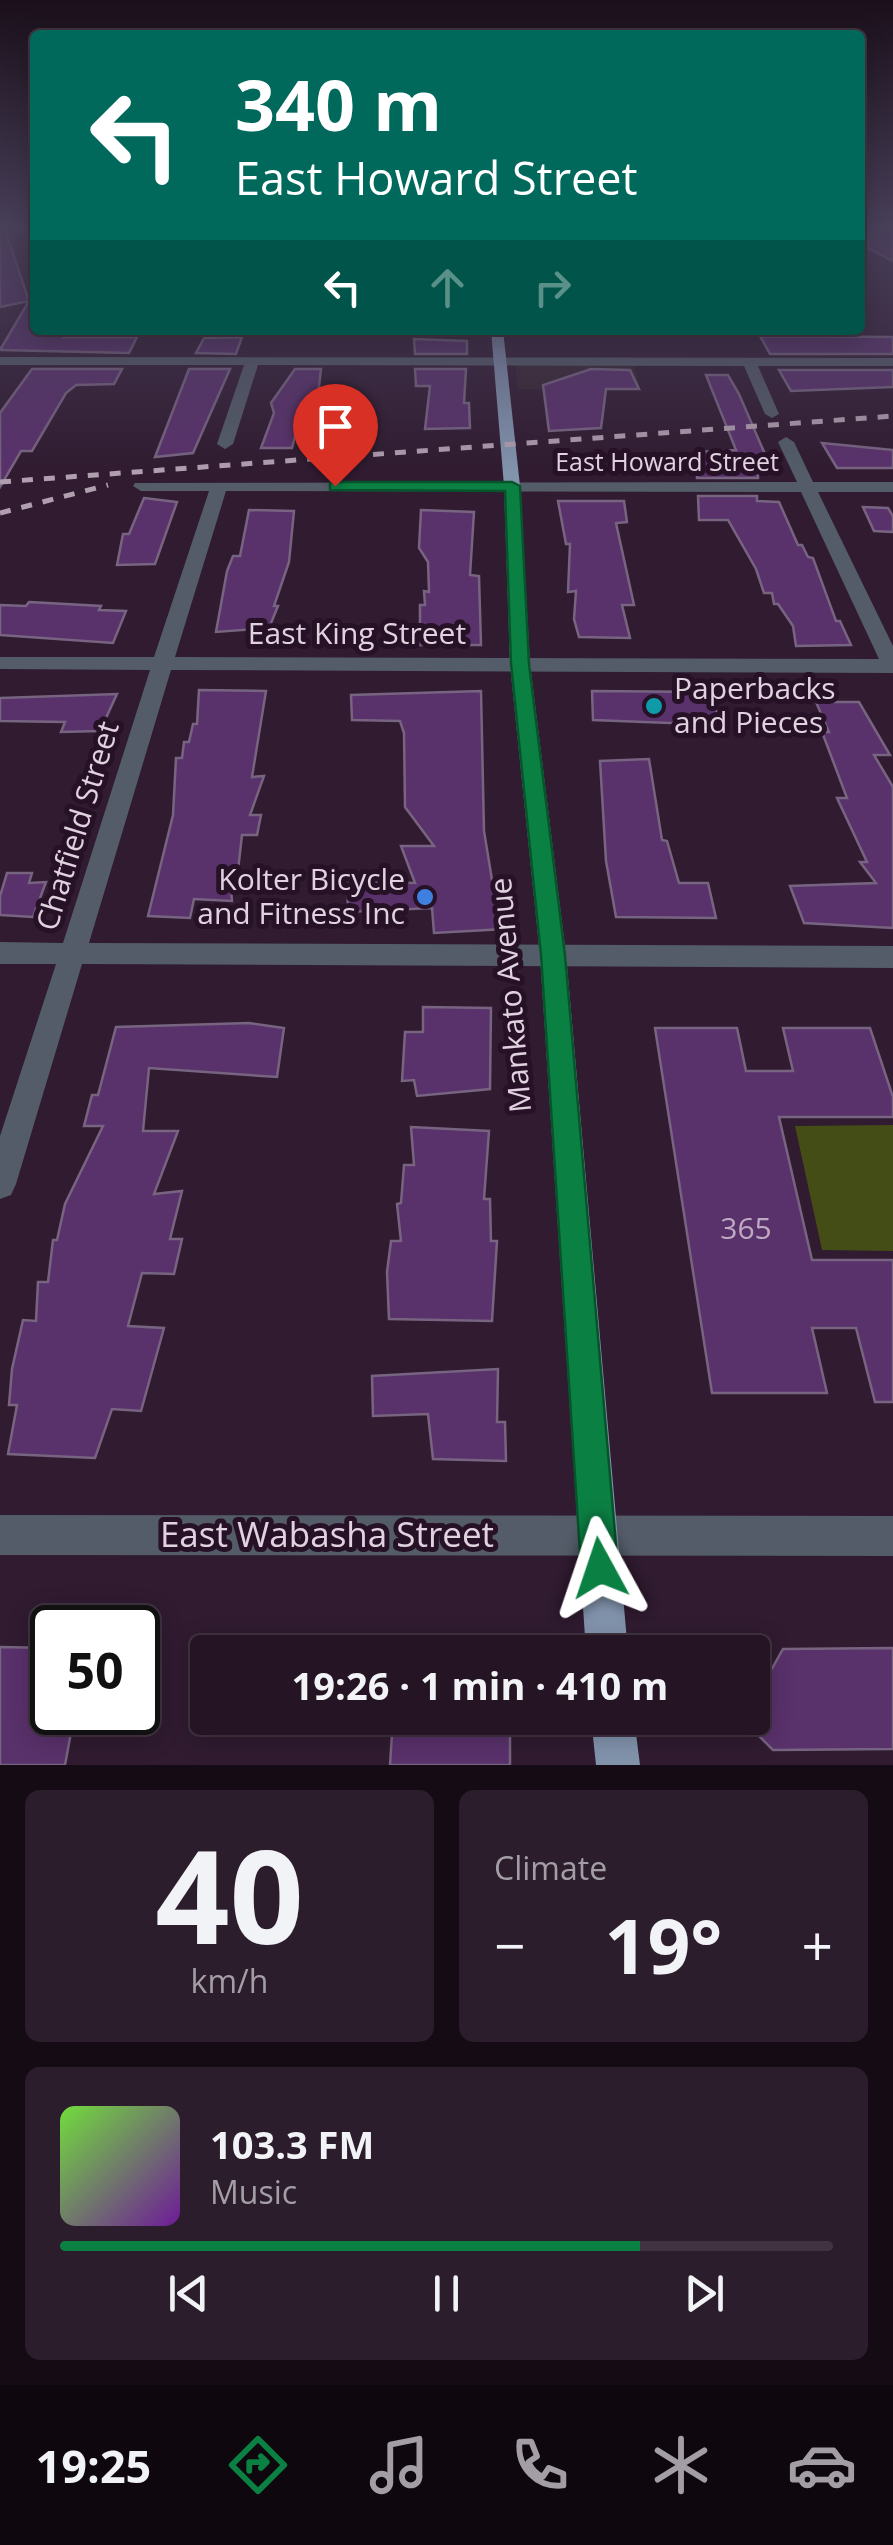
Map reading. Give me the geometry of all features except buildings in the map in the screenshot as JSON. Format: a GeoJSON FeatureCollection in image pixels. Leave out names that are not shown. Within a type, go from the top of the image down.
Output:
{"type":"FeatureCollection","features":[{"type":"Feature","properties":{"kind":"main road","name":"Mankato Avenue"},"geometry":{"type":"LineString","coordinates":[[496,335],[512,486],[520,664],[553,955],[606,1635]]}},
{"type":"Feature","properties":{"kind":"main road"},"geometry":{"type":"LineString","coordinates":[[615,1735],[618,1765]]}},
{"type":"Feature","properties":{"kind":"street"},"geometry":{"type":"LineString","coordinates":[[749,362],[772,414]]}},
{"type":"Feature","properties":{"kind":"street"},"geometry":{"type":"LineString","coordinates":[[3,365],[893,362]]}},
{"type":"Feature","properties":{"kind":"street"},"geometry":{"type":"LineString","coordinates":[[225,444],[252,363]]}},
{"type":"Feature","properties":{"kind":"street"},"geometry":{"type":"LineString","coordinates":[[786,442],[893,666]]}},
{"type":"Feature","properties":{"kind":"street","name":"East Howard Street"},"geometry":{"type":"LineString","coordinates":[[141,486],[893,487]]}},
{"type":"Feature","properties":{"kind":"street","name":"Chatfield Street"},"geometry":{"type":"LineString","coordinates":[[0,1184],[219,486]]}},
{"type":"Feature","properties":{"kind":"street","name":"East King Street"},"geometry":{"type":"LineString","coordinates":[[0,663],[893,666]]}},
{"type":"Feature","properties":{"kind":"street"},"geometry":{"type":"LineString","coordinates":[[0,952],[893,957]]}},
{"type":"Feature","properties":{"kind":"street","name":"East Wabasha Street"},"geometry":{"type":"LineString","coordinates":[[0,1534],[893,1536]]}},
{"type":"Feature","properties":{"kind":"shaded area"},"geometry":{"type":"Polygon","coordinates":[[[632,357],[640,389],[517,389],[515,358],[632,357]]]}},
{"type":"Feature","properties":{"kind":"green space"},"geometry":{"type":"Polygon","coordinates":[[[893,1125],[893,1251],[822,1250],[795,1126],[893,1125]]]}},
{"type":"Feature","properties":{"kind":"railway"},"geometry":{"type":"LineString","coordinates":[[0,482],[893,416]]}},
{"type":"Feature","properties":{"kind":"railway"},"geometry":{"type":"LineString","coordinates":[[0,513],[108,485]]}},
{"type":"Feature","properties":{"kind":"place","name":"Paperbacks and Pieces"},"geometry":{"type":"Point","coordinates":[654,706]}},
{"type":"Feature","properties":{"kind":"place","name":"Kolter Bicycle and Fitness Inc"},"geometry":{"type":"Point","coordinates":[425,897]}},
{"type":"Feature","properties":{"kind":"route"},"geometry":{"type":"LineString","coordinates":[[335,486],[512,486],[520,664],[553,955],[600,1568]]}}]}
